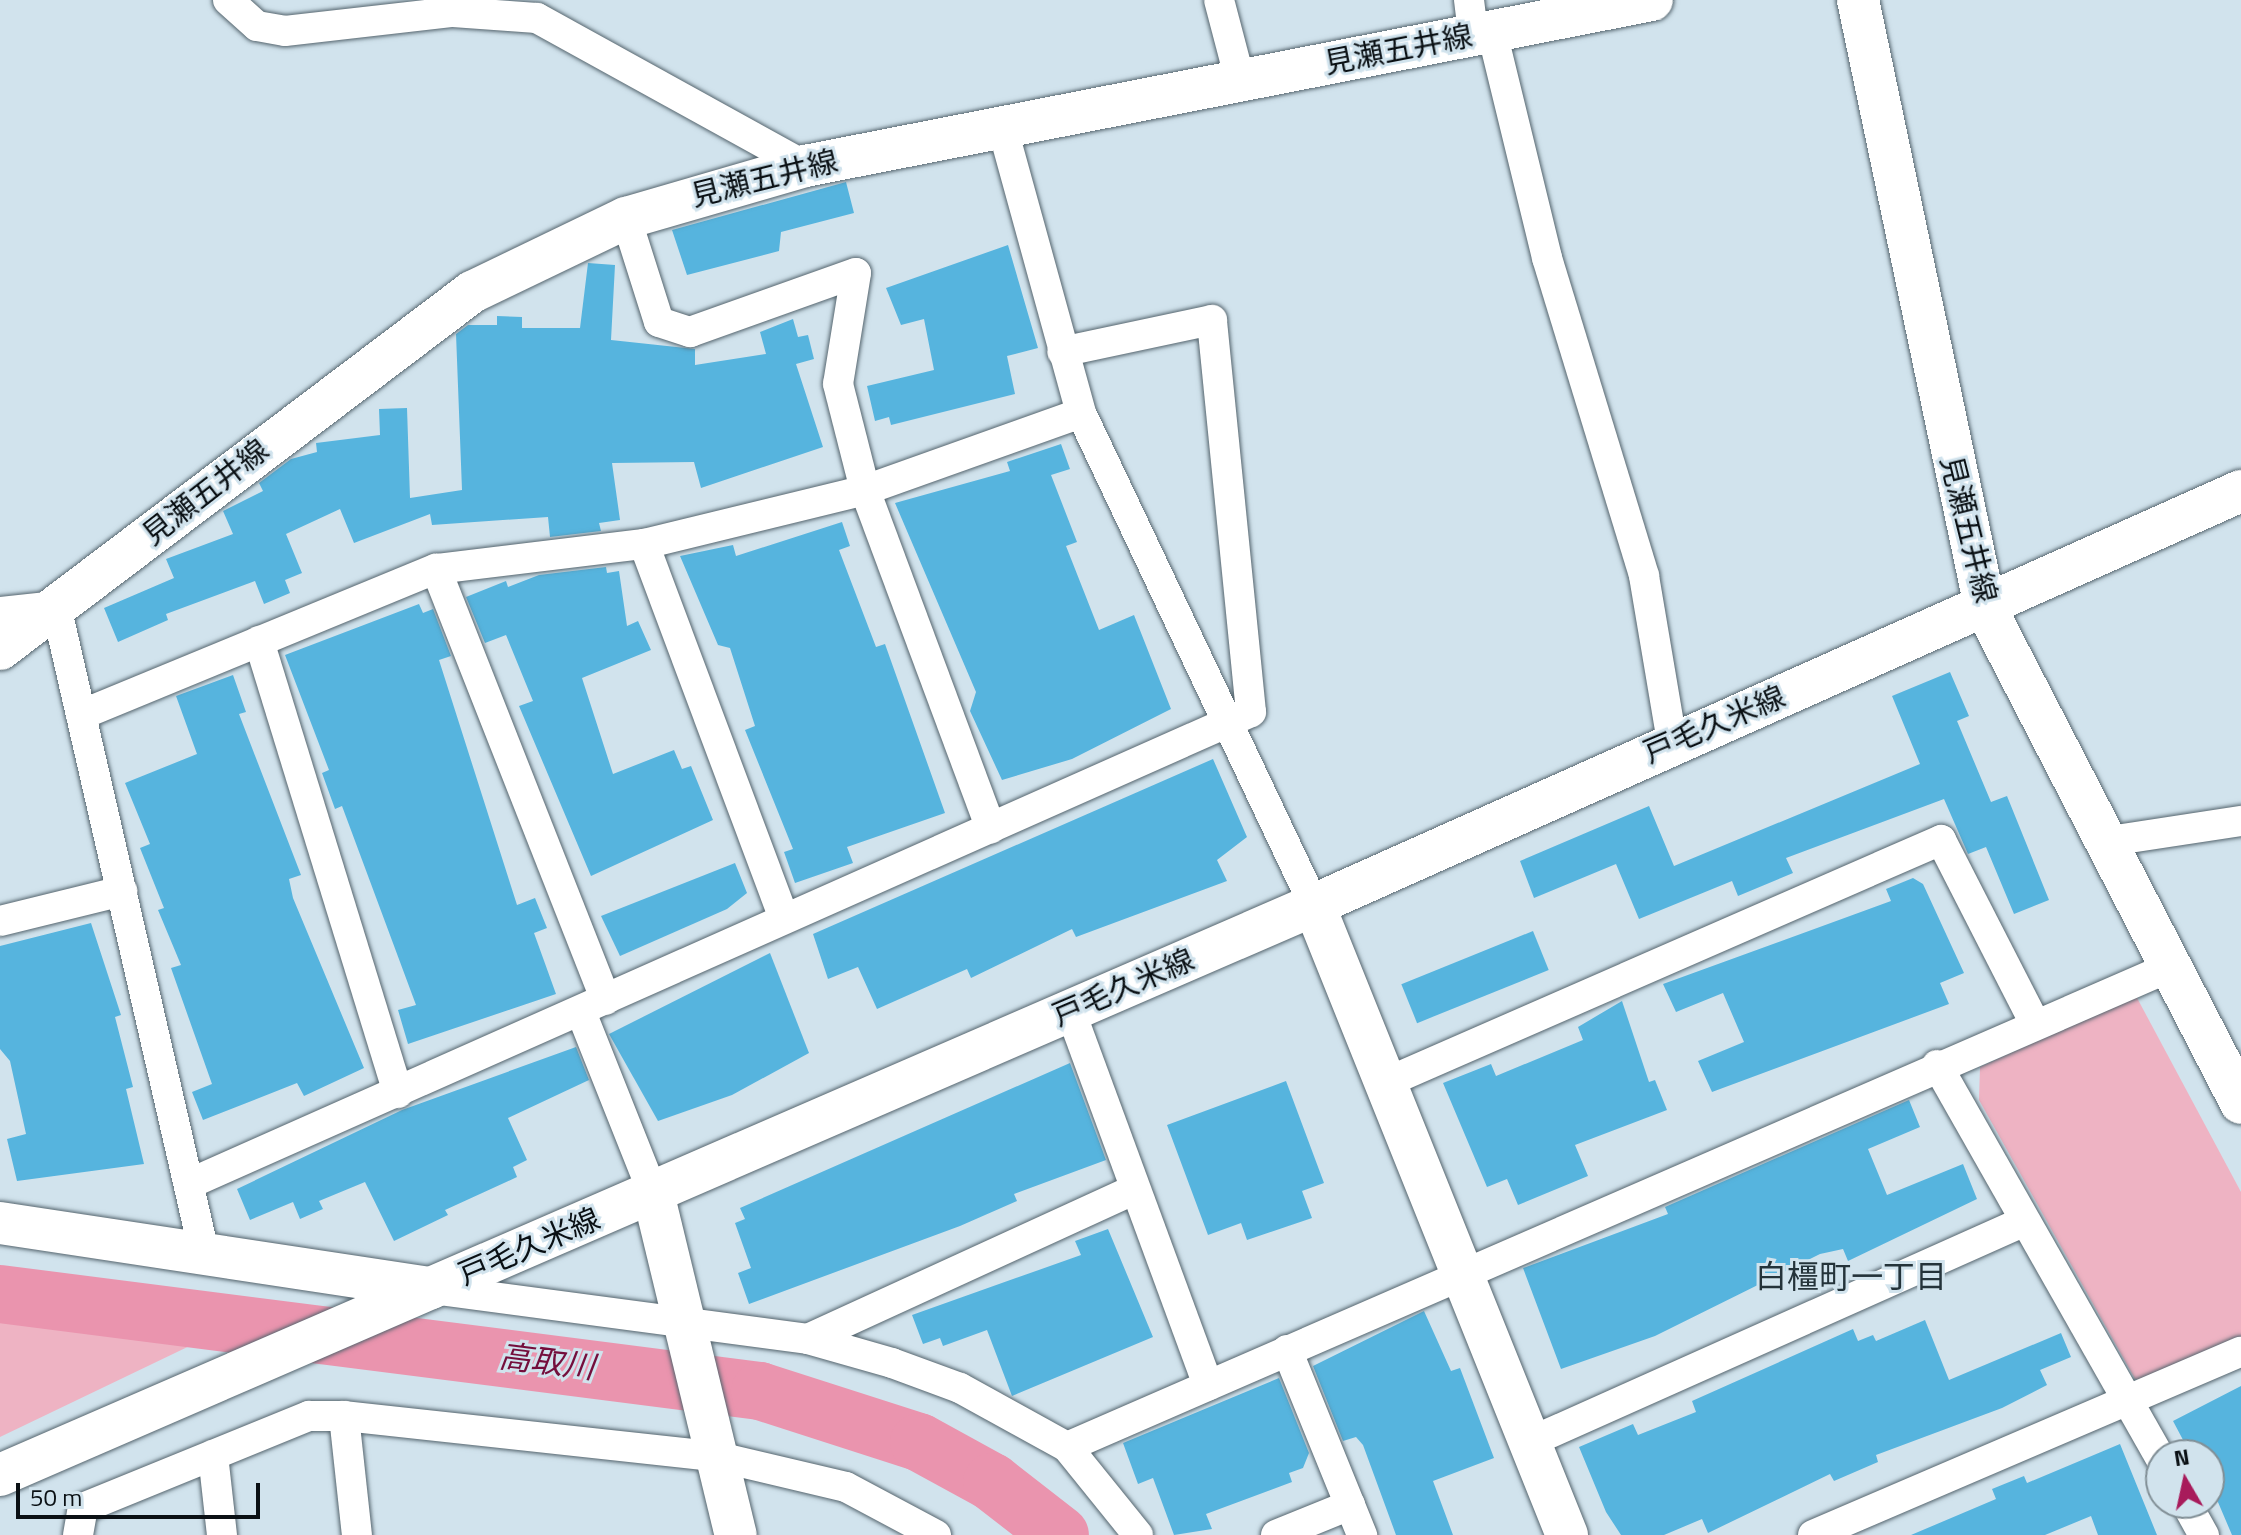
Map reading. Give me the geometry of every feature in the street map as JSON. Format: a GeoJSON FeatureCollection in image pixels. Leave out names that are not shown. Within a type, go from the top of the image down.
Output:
{"type":"FeatureCollection","features":[{"type":"Feature","properties":{"kind":"main road","name":"見瀬五井線"},"geometry":{"type":"LineString","coordinates":[[0,649],[472,292],[626,218],[805,166],[1240,80],[1478,22],[1652,0]]}},
{"type":"Feature","properties":{"kind":"main road","name":"見瀬五井線"},"geometry":{"type":"LineString","coordinates":[[1858,0],[1985,607],[2166,969],[2241,1103]]}},
{"type":"Feature","properties":{"kind":"main road","name":"戸毛久米線"},"geometry":{"type":"LineString","coordinates":[[0,1475],[1314,905],[1672,742],[1985,607],[2241,491]]}},
{"type":"Feature","properties":{"kind":"main road"},"geometry":{"type":"LineString","coordinates":[[1314,905],[1567,1535]]}},
{"type":"Feature","properties":{"kind":"main road"},"geometry":{"type":"LineString","coordinates":[[653,1193],[689,1328],[736,1535]]}},
{"type":"Feature","properties":{"kind":"main road"},"geometry":{"type":"LineString","coordinates":[[1,1220],[204,1252],[417,1294]]}},
{"type":"Feature","properties":{"kind":"street"},"geometry":{"type":"LineString","coordinates":[[228,0],[257,26],[285,31],[453,12],[537,18],[805,166]]}},
{"type":"Feature","properties":{"kind":"street"},"geometry":{"type":"LineString","coordinates":[[1219,0],[1240,80]]}},
{"type":"Feature","properties":{"kind":"street"},"geometry":{"type":"LineString","coordinates":[[1478,22],[1644,576],[1672,742]]}},
{"type":"Feature","properties":{"kind":"street"},"geometry":{"type":"LineString","coordinates":[[1002,126],[1081,413],[1314,905]]}},
{"type":"Feature","properties":{"kind":"street"},"geometry":{"type":"LineString","coordinates":[[626,218],[659,322],[690,332],[856,273],[838,384],[865,490],[991,828]]}},
{"type":"Feature","properties":{"kind":"street"},"geometry":{"type":"LineString","coordinates":[[191,1183],[1251,712],[1212,320],[1062,352]]}},
{"type":"Feature","properties":{"kind":"street"},"geometry":{"type":"LineString","coordinates":[[81,715],[436,569],[644,544],[865,490],[1081,413]]}},
{"type":"Feature","properties":{"kind":"street"},"geometry":{"type":"LineString","coordinates":[[644,544],[784,918]]}},
{"type":"Feature","properties":{"kind":"street"},"geometry":{"type":"LineString","coordinates":[[436,569],[594,1006],[653,1193]]}},
{"type":"Feature","properties":{"kind":"street"},"geometry":{"type":"LineString","coordinates":[[0,612],[56,606],[191,1183],[204,1252]]}},
{"type":"Feature","properties":{"kind":"street"},"geometry":{"type":"LineString","coordinates":[[259,641],[398,1093]]}},
{"type":"Feature","properties":{"kind":"street"},"geometry":{"type":"LineString","coordinates":[[2103,842],[2240,824]]}},
{"type":"Feature","properties":{"kind":"street"},"geometry":{"type":"LineString","coordinates":[[1385,1083],[1941,840],[2034,1022]]}},
{"type":"Feature","properties":{"kind":"street"},"geometry":{"type":"LineString","coordinates":[[0,921],[122,891]]}},
{"type":"Feature","properties":{"kind":"street"},"geometry":{"type":"LineString","coordinates":[[1067,1447],[2034,1022],[2166,969]]}},
{"type":"Feature","properties":{"kind":"street"},"geometry":{"type":"LineString","coordinates":[[1070,1010],[1208,1385]]}},
{"type":"Feature","properties":{"kind":"street"},"geometry":{"type":"LineString","coordinates":[[1937,1065],[2149,1439]]}},
{"type":"Feature","properties":{"kind":"street"},"geometry":{"type":"LineString","coordinates":[[808,1339],[1134,1190]]}},
{"type":"Feature","properties":{"kind":"street"},"geometry":{"type":"LineString","coordinates":[[1530,1442],[2025,1221]]}},
{"type":"Feature","properties":{"kind":"street"},"geometry":{"type":"LineString","coordinates":[[417,1294],[689,1328],[808,1339],[960,1388],[1067,1447],[1138,1535]]}},
{"type":"Feature","properties":{"kind":"street"},"geometry":{"type":"LineString","coordinates":[[1287,1350],[1362,1535]]}},
{"type":"Feature","properties":{"kind":"street"},"geometry":{"type":"LineString","coordinates":[[1813,1535],[2241,1352]]}},
{"type":"Feature","properties":{"kind":"street"},"geometry":{"type":"LineString","coordinates":[[78,1535],[83,1508],[309,1416],[344,1416],[716,1445],[846,1487],[936,1535]]}},
{"type":"Feature","properties":{"kind":"street"},"geometry":{"type":"LineString","coordinates":[[344,1416],[357,1535]]}},
{"type":"Feature","properties":{"kind":"street"},"geometry":{"type":"LineString","coordinates":[[213,1455],[222,1535]]}},
{"type":"Feature","properties":{"kind":"street"},"geometry":{"type":"LineString","coordinates":[[1276,1535],[1350,1505]]}},
{"type":"Feature","properties":{"kind":"shaded area"},"geometry":{"type":"Polygon","coordinates":[[[2136,996],[2241,1192],[2241,1341],[2156,1380],[2135,1379],[1979,1100],[1980,1067],[2136,996]]]}},
{"type":"Feature","properties":{"kind":"shaded area"},"geometry":{"type":"Polygon","coordinates":[[[0,1310],[111,1335],[200,1341],[0,1437],[0,1310]]]}},
{"type":"Feature","properties":{"kind":"building"},"geometry":{"type":"Polygon","coordinates":[[[846,182],[854,213],[781,232],[779,251],[687,275],[672,230],[846,182]]]}},
{"type":"Feature","properties":{"kind":"building"},"geometry":{"type":"Polygon","coordinates":[[[1008,245],[1038,348],[1007,356],[1015,394],[891,425],[889,417],[875,421],[867,386],[934,370],[924,319],[901,325],[886,288],[1008,245]]]}},
{"type":"Feature","properties":{"kind":"building"},"geometry":{"type":"Polygon","coordinates":[[[588,263],[615,265],[611,340],[695,349],[695,365],[766,354],[760,332],[793,319],[798,337],[808,335],[814,359],[796,364],[823,447],[701,488],[694,462],[612,463],[620,520],[599,523],[601,531],[550,537],[548,517],[432,525],[430,514],[354,543],[340,509],[286,534],[302,573],[285,580],[290,593],[264,604],[255,581],[166,614],[168,620],[118,642],[104,608],[174,578],[166,559],[233,534],[223,511],[263,491],[259,483],[291,459],[317,452],[316,443],[380,435],[379,409],[407,408],[410,498],[462,490],[456,334],[468,325],[497,325],[497,316],[522,317],[522,328],[580,328],[588,263]]]}},
{"type":"Feature","properties":{"kind":"building"},"geometry":{"type":"Polygon","coordinates":[[[1061,444],[1070,469],[1051,475],[1077,542],[1066,546],[1099,630],[1134,615],[1171,709],[1072,759],[1002,780],[970,711],[976,692],[895,503],[1010,471],[1007,462],[1061,444]]]}},
{"type":"Feature","properties":{"kind":"building"},"geometry":{"type":"Polygon","coordinates":[[[842,522],[850,546],[839,550],[876,647],[885,644],[945,813],[847,847],[853,863],[795,883],[784,852],[793,849],[745,730],[755,726],[730,648],[718,645],[680,556],[733,545],[736,556],[842,522]]]}},
{"type":"Feature","properties":{"kind":"building"},"geometry":{"type":"Polygon","coordinates":[[[606,567],[607,573],[619,571],[627,626],[638,621],[651,650],[582,678],[613,774],[674,750],[682,769],[691,766],[713,820],[591,876],[519,706],[533,701],[506,635],[485,643],[466,597],[506,581],[508,587],[539,575],[606,567]]]}},
{"type":"Feature","properties":{"kind":"building"},"geometry":{"type":"Polygon","coordinates":[[[419,604],[423,613],[433,609],[451,656],[439,660],[517,905],[535,898],[547,928],[534,933],[556,994],[408,1044],[398,1010],[416,1005],[342,806],[335,809],[322,773],[329,770],[285,655],[419,604]]]}},
{"type":"Feature","properties":{"kind":"building"},"geometry":{"type":"Polygon","coordinates":[[[1950,672],[1969,716],[1957,721],[1991,802],[2007,796],[2049,900],[2014,914],[1986,847],[1968,854],[1944,799],[1786,858],[1793,873],[1738,896],[1732,881],[1639,919],[1616,864],[1534,898],[1520,861],[1649,806],[1674,866],[1920,764],[1892,696],[1950,672]]]}},
{"type":"Feature","properties":{"kind":"building"},"geometry":{"type":"Polygon","coordinates":[[[233,675],[246,712],[239,714],[301,875],[289,879],[293,898],[364,1068],[304,1096],[297,1083],[203,1120],[192,1092],[212,1084],[171,968],[181,965],[158,910],[164,908],[140,848],[150,844],[125,783],[197,754],[176,696],[233,675]]]}},
{"type":"Feature","properties":{"kind":"building"},"geometry":{"type":"Polygon","coordinates":[[[1213,759],[1247,837],[1217,860],[1227,881],[1076,937],[1072,929],[971,978],[967,969],[877,1009],[858,967],[828,979],[813,934],[1213,759]]]}},
{"type":"Feature","properties":{"kind":"building"},"geometry":{"type":"Polygon","coordinates":[[[735,863],[747,893],[727,909],[620,956],[601,916],[735,863]]]}},
{"type":"Feature","properties":{"kind":"building"},"geometry":{"type":"Polygon","coordinates":[[[1913,878],[1923,884],[1964,973],[1940,983],[1949,1004],[1712,1092],[1698,1061],[1744,1042],[1723,993],[1676,1012],[1663,984],[1891,901],[1886,889],[1913,878]]]}},
{"type":"Feature","properties":{"kind":"building"},"geometry":{"type":"Polygon","coordinates":[[[91,923],[121,1015],[115,1017],[133,1087],[126,1089],[144,1164],[17,1181],[7,1139],[26,1134],[10,1061],[0,1049],[0,946],[91,923]]]}},
{"type":"Feature","properties":{"kind":"building"},"geometry":{"type":"Polygon","coordinates":[[[1533,931],[1549,970],[1417,1023],[1401,984],[1533,931]]]}},
{"type":"Feature","properties":{"kind":"building"},"geometry":{"type":"Polygon","coordinates":[[[770,953],[809,1053],[732,1095],[658,1121],[609,1034],[770,953]]]}},
{"type":"Feature","properties":{"kind":"building"},"geometry":{"type":"Polygon","coordinates":[[[1622,1001],[1649,1082],[1655,1080],[1667,1110],[1575,1145],[1588,1176],[1518,1205],[1507,1179],[1487,1187],[1443,1083],[1491,1064],[1496,1076],[1583,1040],[1578,1027],[1622,1001]]]}},
{"type":"Feature","properties":{"kind":"building"},"geometry":{"type":"Polygon","coordinates":[[[576,1047],[589,1080],[508,1118],[527,1160],[513,1167],[517,1177],[445,1210],[448,1215],[394,1241],[365,1182],[319,1201],[323,1209],[300,1219],[293,1202],[250,1220],[237,1189],[402,1110],[576,1047]]]}},
{"type":"Feature","properties":{"kind":"building"},"geometry":{"type":"Polygon","coordinates":[[[1070,1063],[1106,1160],[1014,1194],[1017,1201],[960,1226],[749,1304],[738,1273],[751,1268],[735,1223],[745,1219],[740,1208],[1070,1063]]]}},
{"type":"Feature","properties":{"kind":"building"},"geometry":{"type":"Polygon","coordinates":[[[1286,1081],[1324,1183],[1302,1191],[1312,1218],[1247,1240],[1241,1223],[1208,1235],[1167,1125],[1286,1081]]]}},
{"type":"Feature","properties":{"kind":"building"},"geometry":{"type":"Polygon","coordinates":[[[1909,1100],[1920,1127],[1868,1149],[1887,1195],[1963,1164],[1977,1199],[1848,1261],[1843,1249],[1820,1254],[1655,1336],[1561,1369],[1523,1268],[1668,1214],[1665,1207],[1909,1100]]]}},
{"type":"Feature","properties":{"kind":"building"},"geometry":{"type":"Polygon","coordinates":[[[1108,1229],[1153,1337],[1012,1396],[987,1330],[943,1346],[940,1338],[923,1344],[912,1315],[1081,1255],[1075,1241],[1108,1229]]]}},
{"type":"Feature","properties":{"kind":"building"},"geometry":{"type":"Polygon","coordinates":[[[1424,1311],[1451,1371],[1460,1368],[1494,1458],[1433,1481],[1453,1535],[1396,1535],[1363,1445],[1356,1437],[1343,1441],[1313,1366],[1424,1311]]]}},
{"type":"Feature","properties":{"kind":"building"},"geometry":{"type":"Polygon","coordinates":[[[1925,1320],[1949,1380],[2061,1333],[2071,1357],[2040,1370],[2047,1385],[2002,1408],[1876,1455],[1878,1462],[1834,1481],[1830,1474],[1708,1533],[1702,1519],[1664,1535],[1621,1535],[1606,1512],[1579,1447],[1633,1424],[1638,1435],[1696,1412],[1692,1401],[1853,1329],[1858,1341],[1873,1335],[1876,1341],[1925,1320]]]}},
{"type":"Feature","properties":{"kind":"building"},"geometry":{"type":"Polygon","coordinates":[[[1279,1378],[1309,1453],[1303,1468],[1289,1473],[1292,1482],[1206,1514],[1212,1529],[1174,1535],[1153,1478],[1138,1484],[1123,1443],[1279,1378]]]}},
{"type":"Feature","properties":{"kind":"building"},"geometry":{"type":"Polygon","coordinates":[[[2241,1386],[2241,1535],[2232,1535],[2225,1519],[2225,1439],[2183,1439],[2173,1421],[2241,1386]]]}},
{"type":"Feature","properties":{"kind":"building"},"geometry":{"type":"Polygon","coordinates":[[[2120,1444],[2145,1505],[2145,1519],[2150,1519],[2157,1535],[2098,1535],[2091,1516],[2045,1535],[1911,1535],[1996,1499],[1992,1489],[2024,1476],[2027,1483],[2120,1444]]]}},
{"type":"Feature","properties":{"kind":"waterway","name":"高取川"},"geometry":{"type":"LineString","coordinates":[[0,1294],[760,1391],[919,1442],[992,1482],[1060,1535]]}},
{"type":"Feature","properties":{"kind":"district","name":"白橿町一丁目"},"geometry":{"type":"Point","coordinates":[1851,1276]}}]}
